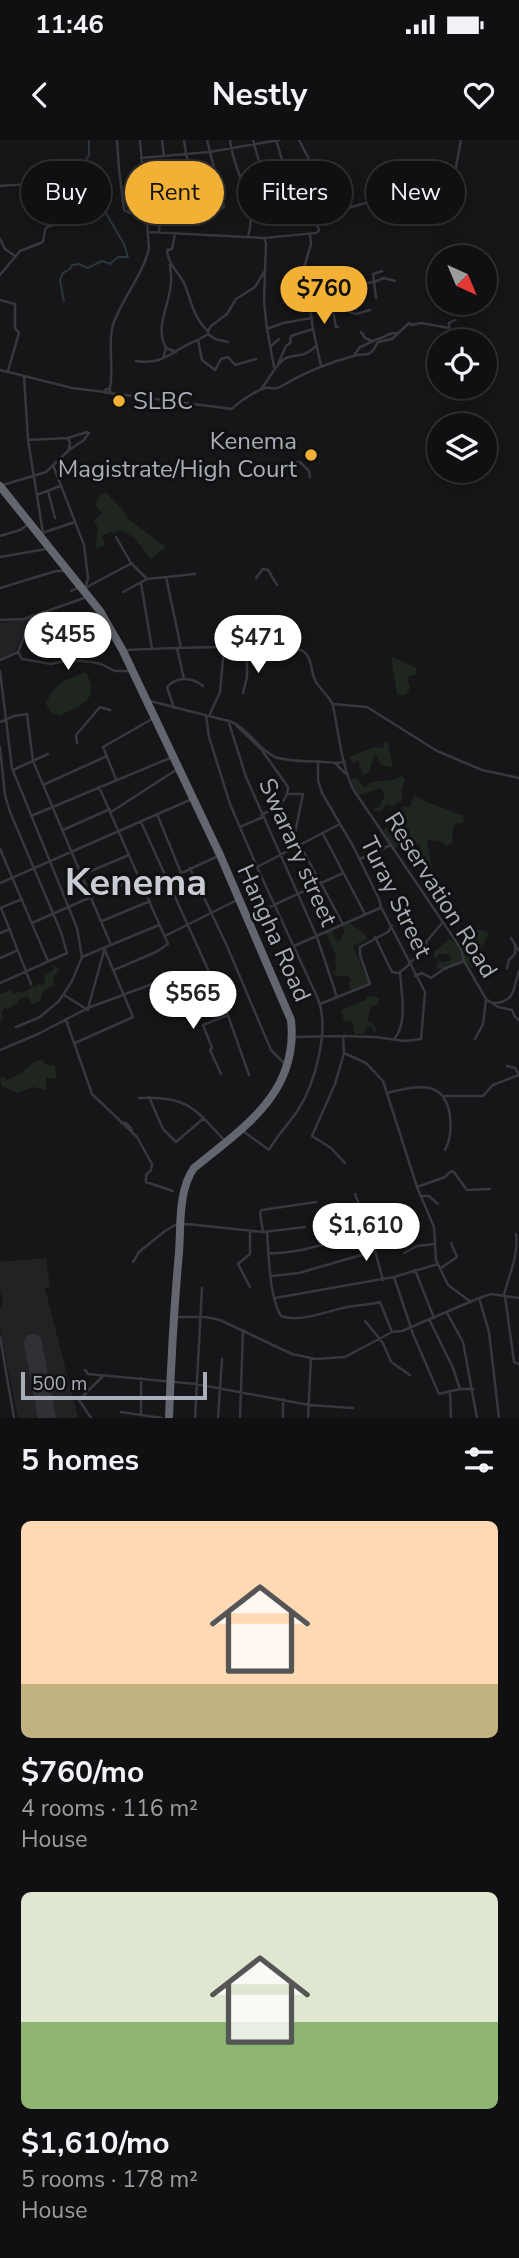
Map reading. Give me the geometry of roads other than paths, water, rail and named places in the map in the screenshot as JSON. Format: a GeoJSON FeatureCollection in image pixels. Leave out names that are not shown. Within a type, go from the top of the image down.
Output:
{"type":"FeatureCollection","features":[{"type":"Feature","properties":{"kind":"highway","name":"Hangha Road"},"geometry":{"type":"LineString","coordinates":[[0,486],[29,524],[41,535],[62,569],[84,590],[123,651],[220,855],[288,1013],[292,1037],[287,1064],[272,1097],[241,1129],[190,1174],[183,1200],[173,1317],[169,1418]]}},
{"type":"Feature","properties":{"kind":"street"},"geometry":{"type":"LineString","coordinates":[[117,140],[125,210]]}},
{"type":"Feature","properties":{"kind":"street"},"geometry":{"type":"LineString","coordinates":[[140,140],[141,161]]}},
{"type":"Feature","properties":{"kind":"street"},"geometry":{"type":"LineString","coordinates":[[162,140],[164,156]]}},
{"type":"Feature","properties":{"kind":"street"},"geometry":{"type":"LineString","coordinates":[[184,140],[188,161]]}},
{"type":"Feature","properties":{"kind":"street"},"geometry":{"type":"LineString","coordinates":[[207,140],[212,161]]}},
{"type":"Feature","properties":{"kind":"street"},"geometry":{"type":"LineString","coordinates":[[230,140],[250,207],[251,226],[248,237]]}},
{"type":"Feature","properties":{"kind":"street"},"geometry":{"type":"LineString","coordinates":[[141,158],[209,152],[253,142],[277,140],[283,161]]}},
{"type":"Feature","properties":{"kind":"street"},"geometry":{"type":"LineString","coordinates":[[299,140],[310,161]]}},
{"type":"Feature","properties":{"kind":"street"},"geometry":{"type":"LineString","coordinates":[[352,206],[382,198],[395,191],[431,186],[443,178],[450,179],[456,167],[461,140]]}},
{"type":"Feature","properties":{"kind":"street"},"geometry":{"type":"LineString","coordinates":[[253,142],[259,161]]}},
{"type":"Feature","properties":{"kind":"street"},"geometry":{"type":"LineString","coordinates":[[0,186],[21,185]]}},
{"type":"Feature","properties":{"kind":"street"},"geometry":{"type":"LineString","coordinates":[[0,275],[15,256],[28,247],[43,242],[44,230],[56,224]]}},
{"type":"Feature","properties":{"kind":"street"},"geometry":{"type":"LineString","coordinates":[[107,393],[106,388],[110,388],[113,327],[145,262],[149,248],[147,224]]}},
{"type":"Feature","properties":{"kind":"street"},"geometry":{"type":"LineString","coordinates":[[159,232],[160,224]]}},
{"type":"Feature","properties":{"kind":"street"},"geometry":{"type":"LineString","coordinates":[[148,232],[264,238],[310,235],[319,231],[317,224]]}},
{"type":"Feature","properties":{"kind":"street"},"geometry":{"type":"LineString","coordinates":[[162,359],[166,348],[160,331],[172,280],[167,250],[172,249],[175,233]]}},
{"type":"Feature","properties":{"kind":"street"},"geometry":{"type":"LineString","coordinates":[[310,235],[309,251],[304,262],[321,367]]}},
{"type":"Feature","properties":{"kind":"street"},"geometry":{"type":"LineString","coordinates":[[264,238],[264,311],[275,369]]}},
{"type":"Feature","properties":{"kind":"street"},"geometry":{"type":"LineString","coordinates":[[0,239],[5,249],[15,256]]}},
{"type":"Feature","properties":{"kind":"street"},"geometry":{"type":"LineString","coordinates":[[170,264],[180,275],[196,314],[208,333],[215,339],[228,342]]}},
{"type":"Feature","properties":{"kind":"street"},"geometry":{"type":"LineString","coordinates":[[329,269],[330,301],[338,327]]}},
{"type":"Feature","properties":{"kind":"street"},"geometry":{"type":"LineString","coordinates":[[376,298],[373,274],[382,271]]}},
{"type":"Feature","properties":{"kind":"street"},"geometry":{"type":"LineString","coordinates":[[136,361],[158,361],[198,340],[227,314],[236,299],[255,287],[264,272]]}},
{"type":"Feature","properties":{"kind":"street"},"geometry":{"type":"LineString","coordinates":[[330,293],[342,292],[341,285],[374,282],[384,278],[395,281]]}},
{"type":"Feature","properties":{"kind":"street"},"geometry":{"type":"LineString","coordinates":[[353,285],[356,309]]}},
{"type":"Feature","properties":{"kind":"street"},"geometry":{"type":"LineString","coordinates":[[310,302],[354,299]]}},
{"type":"Feature","properties":{"kind":"street"},"geometry":{"type":"LineString","coordinates":[[0,300],[15,304],[15,328],[19,333],[8,371]]}},
{"type":"Feature","properties":{"kind":"street"},"geometry":{"type":"LineString","coordinates":[[346,300],[350,312],[356,314],[370,310]]}},
{"type":"Feature","properties":{"kind":"street"},"geometry":{"type":"LineString","coordinates":[[267,330],[283,323],[312,318]]}},
{"type":"Feature","properties":{"kind":"street"},"geometry":{"type":"LineString","coordinates":[[361,332],[365,338],[372,341],[392,339],[409,323],[449,328],[449,323],[455,320]]}},
{"type":"Feature","properties":{"kind":"street"},"geometry":{"type":"LineString","coordinates":[[0,370],[72,388],[232,409],[261,389],[284,354],[291,336],[313,329]]}},
{"type":"Feature","properties":{"kind":"street"},"geometry":{"type":"LineString","coordinates":[[272,343],[279,339]]}},
{"type":"Feature","properties":{"kind":"street"},"geometry":{"type":"LineString","coordinates":[[198,340],[202,360],[215,370],[221,359],[228,357],[235,365],[256,359]]}},
{"type":"Feature","properties":{"kind":"street"},"geometry":{"type":"LineString","coordinates":[[261,389],[278,389],[321,367],[372,352],[379,340]]}},
{"type":"Feature","properties":{"kind":"street"},"geometry":{"type":"LineString","coordinates":[[354,356],[360,347],[372,341]]}},
{"type":"Feature","properties":{"kind":"street"},"geometry":{"type":"LineString","coordinates":[[275,369],[286,358],[304,355],[316,346]]}},
{"type":"Feature","properties":{"kind":"street"},"geometry":{"type":"LineString","coordinates":[[166,348],[177,352]]}},
{"type":"Feature","properties":{"kind":"street"},"geometry":{"type":"LineString","coordinates":[[24,376],[28,440],[41,535],[75,522]]}},
{"type":"Feature","properties":{"kind":"street"},"geometry":{"type":"LineString","coordinates":[[0,486],[46,472],[88,436],[88,432],[68,438],[28,440]]}},
{"type":"Feature","properties":{"kind":"street"},"geometry":{"type":"LineString","coordinates":[[68,438],[69,450]]}},
{"type":"Feature","properties":{"kind":"street"},"geometry":{"type":"LineString","coordinates":[[288,463],[300,462],[309,471],[310,477]]}},
{"type":"Feature","properties":{"kind":"street"},"geometry":{"type":"LineString","coordinates":[[53,465],[84,545],[84,590]]}},
{"type":"Feature","properties":{"kind":"street"},"geometry":{"type":"LineString","coordinates":[[36,495],[60,486]]}},
{"type":"Feature","properties":{"kind":"street"},"geometry":{"type":"LineString","coordinates":[[48,491],[55,518]]}},
{"type":"Feature","properties":{"kind":"street"},"geometry":{"type":"LineString","coordinates":[[0,536],[20,530],[29,524]]}},
{"type":"Feature","properties":{"kind":"street"},"geometry":{"type":"LineString","coordinates":[[116,537],[144,581],[152,649]]}},
{"type":"Feature","properties":{"kind":"street"},"geometry":{"type":"LineString","coordinates":[[0,556],[49,548]]}},
{"type":"Feature","properties":{"kind":"street"},"geometry":{"type":"LineString","coordinates":[[0,621],[32,616],[132,563]]}},
{"type":"Feature","properties":{"kind":"street"},"geometry":{"type":"LineString","coordinates":[[0,588],[62,569]]}},
{"type":"Feature","properties":{"kind":"street"},"geometry":{"type":"LineString","coordinates":[[256,578],[263,569],[268,570],[277,585]]}},
{"type":"Feature","properties":{"kind":"street"},"geometry":{"type":"LineString","coordinates":[[123,592],[144,581],[195,574]]}},
{"type":"Feature","properties":{"kind":"street"},"geometry":{"type":"LineString","coordinates":[[166,577],[184,679]]}},
{"type":"Feature","properties":{"kind":"street"},"geometry":{"type":"LineString","coordinates":[[71,591],[84,590]]}},
{"type":"Feature","properties":{"kind":"street"},"geometry":{"type":"LineString","coordinates":[[0,660],[18,652],[32,616]]}},
{"type":"Feature","properties":{"kind":"street"},"geometry":{"type":"LineString","coordinates":[[123,651],[179,648],[300,649],[307,654],[315,681],[333,704],[336,732],[348,776]]}},
{"type":"Feature","properties":{"kind":"street"},"geometry":{"type":"LineString","coordinates":[[224,648],[220,692],[207,715],[208,733],[222,781],[240,827],[320,1004],[321,1037],[316,1066],[305,1098],[270,1148],[266,1149],[241,1129]]}},
{"type":"Feature","properties":{"kind":"street"},"geometry":{"type":"LineString","coordinates":[[243,693],[247,648]]}},
{"type":"Feature","properties":{"kind":"street"},"geometry":{"type":"LineString","coordinates":[[18,652],[22,659],[34,662],[51,664],[78,661],[102,664],[119,672],[133,671]]}},
{"type":"Feature","properties":{"kind":"street"},"geometry":{"type":"LineString","coordinates":[[0,671],[13,770],[69,907],[79,935],[82,957],[64,995],[46,1014],[16,1027]]}},
{"type":"Feature","properties":{"kind":"street"},"geometry":{"type":"LineString","coordinates":[[174,708],[167,686],[184,679],[196,680],[203,686]]}},
{"type":"Feature","properties":{"kind":"street"},"geometry":{"type":"LineString","coordinates":[[150,709],[159,704]]}},
{"type":"Feature","properties":{"kind":"street"},"geometry":{"type":"LineString","coordinates":[[116,779],[104,746],[159,704],[235,723],[266,753],[285,782],[288,794]]}},
{"type":"Feature","properties":{"kind":"street"},"geometry":{"type":"LineString","coordinates":[[333,704],[367,707],[455,759],[482,770],[519,778]]}},
{"type":"Feature","properties":{"kind":"street"},"geometry":{"type":"LineString","coordinates":[[78,743],[76,735],[100,707],[110,710]]}},
{"type":"Feature","properties":{"kind":"street"},"geometry":{"type":"LineString","coordinates":[[0,722],[26,713],[33,761],[111,945]]}},
{"type":"Feature","properties":{"kind":"street","name":"Swarary street"},"geometry":{"type":"LineString","coordinates":[[228,720],[243,769],[317,937],[337,997]]}},
{"type":"Feature","properties":{"kind":"street"},"geometry":{"type":"LineString","coordinates":[[0,749],[2,779],[12,818],[61,932],[67,953],[0,983]]}},
{"type":"Feature","properties":{"kind":"street"},"geometry":{"type":"LineString","coordinates":[[266,753],[281,758],[345,762]]}},
{"type":"Feature","properties":{"kind":"street"},"geometry":{"type":"LineString","coordinates":[[13,770],[48,754]]}},
{"type":"Feature","properties":{"kind":"street"},"geometry":{"type":"LineString","coordinates":[[43,785],[107,756]]}},
{"type":"Feature","properties":{"kind":"street"},"geometry":{"type":"LineString","coordinates":[[31,816],[173,756]]}},
{"type":"Feature","properties":{"kind":"street","name":"Turay Street"},"geometry":{"type":"LineString","coordinates":[[318,761],[318,780],[322,793],[360,859],[425,997],[422,1038],[407,1041],[394,1039]]}},
{"type":"Feature","properties":{"kind":"street"},"geometry":{"type":"LineString","coordinates":[[335,763],[348,776]]}},
{"type":"Feature","properties":{"kind":"street"},"geometry":{"type":"LineString","coordinates":[[63,830],[110,811],[178,768]]}},
{"type":"Feature","properties":{"kind":"street","name":"Reservation Road"},"geometry":{"type":"LineString","coordinates":[[348,776],[366,809],[461,949],[464,961],[486,999]]}},
{"type":"Feature","properties":{"kind":"street"},"geometry":{"type":"LineString","coordinates":[[99,787],[167,946],[114,971]]}},
{"type":"Feature","properties":{"kind":"street"},"geometry":{"type":"LineString","coordinates":[[240,827],[279,805],[288,794]]}},
{"type":"Feature","properties":{"kind":"street"},"geometry":{"type":"LineString","coordinates":[[288,794],[303,794],[295,833]]}},
{"type":"Feature","properties":{"kind":"street"},"geometry":{"type":"LineString","coordinates":[[0,797],[5,795]]}},
{"type":"Feature","properties":{"kind":"street"},"geometry":{"type":"LineString","coordinates":[[0,883],[193,799]]}},
{"type":"Feature","properties":{"kind":"street"},"geometry":{"type":"LineString","coordinates":[[157,814],[181,873]]}},
{"type":"Feature","properties":{"kind":"street"},"geometry":{"type":"LineString","coordinates":[[141,822],[228,1015],[249,1075]]}},
{"type":"Feature","properties":{"kind":"street"},"geometry":{"type":"LineString","coordinates":[[257,867],[340,824]]}},
{"type":"Feature","properties":{"kind":"street"},"geometry":{"type":"LineString","coordinates":[[323,833],[365,914]]}},
{"type":"Feature","properties":{"kind":"street"},"geometry":{"type":"LineString","coordinates":[[300,845],[343,924]]}},
{"type":"Feature","properties":{"kind":"street"},"geometry":{"type":"LineString","coordinates":[[360,859],[391,845]]}},
{"type":"Feature","properties":{"kind":"street"},"geometry":{"type":"LineString","coordinates":[[0,849],[48,961]]}},
{"type":"Feature","properties":{"kind":"street"},"geometry":{"type":"LineString","coordinates":[[81,875],[129,855]]}},
{"type":"Feature","properties":{"kind":"street"},"geometry":{"type":"LineString","coordinates":[[145,890],[220,855]]}},
{"type":"Feature","properties":{"kind":"street"},"geometry":{"type":"LineString","coordinates":[[190,868],[227,946],[271,1051],[287,1064]]}},
{"type":"Feature","properties":{"kind":"street"},"geometry":{"type":"LineString","coordinates":[[247,918],[343,873]]}},
{"type":"Feature","properties":{"kind":"street"},"geometry":{"type":"LineString","coordinates":[[32,923],[140,879]]}},
{"type":"Feature","properties":{"kind":"street"},"geometry":{"type":"LineString","coordinates":[[22,899],[0,908],[31,984]]}},
{"type":"Feature","properties":{"kind":"street"},"geometry":{"type":"LineString","coordinates":[[164,936],[238,899]]}},
{"type":"Feature","properties":{"kind":"street"},"geometry":{"type":"LineString","coordinates":[[102,921],[150,901]]}},
{"type":"Feature","properties":{"kind":"street"},"geometry":{"type":"LineString","coordinates":[[294,946],[381,907]]}},
{"type":"Feature","properties":{"kind":"street"},"geometry":{"type":"LineString","coordinates":[[375,937],[395,974],[428,950],[426,942],[443,922]]}},
{"type":"Feature","properties":{"kind":"street"},"geometry":{"type":"LineString","coordinates":[[82,957],[160,925]]}},
{"type":"Feature","properties":{"kind":"street"},"geometry":{"type":"LineString","coordinates":[[320,1004],[371,983],[359,949],[361,945],[388,932],[392,926]]}},
{"type":"Feature","properties":{"kind":"street"},"geometry":{"type":"LineString","coordinates":[[0,933],[10,929]]}},
{"type":"Feature","properties":{"kind":"street"},"geometry":{"type":"LineString","coordinates":[[511,938],[519,951]]}},
{"type":"Feature","properties":{"kind":"street"},"geometry":{"type":"LineString","coordinates":[[507,968],[509,960],[515,954],[514,945]]}},
{"type":"Feature","properties":{"kind":"street"},"geometry":{"type":"LineString","coordinates":[[0,958],[18,950]]}},
{"type":"Feature","properties":{"kind":"street"},"geometry":{"type":"LineString","coordinates":[[75,1043],[132,1017],[104,950]]}},
{"type":"Feature","properties":{"kind":"street"},"geometry":{"type":"LineString","coordinates":[[88,1009],[104,950]]}},
{"type":"Feature","properties":{"kind":"street"},"geometry":{"type":"LineString","coordinates":[[415,976],[422,973],[431,978],[464,961]]}},
{"type":"Feature","properties":{"kind":"street"},"geometry":{"type":"LineString","coordinates":[[494,1003],[510,998],[519,971]]}},
{"type":"Feature","properties":{"kind":"street"},"geometry":{"type":"LineString","coordinates":[[292,1037],[394,1039],[399,1033],[402,1007],[400,972]]}},
{"type":"Feature","properties":{"kind":"street"},"geometry":{"type":"LineString","coordinates":[[0,1050],[88,1009],[155,983]]}},
{"type":"Feature","properties":{"kind":"street"},"geometry":{"type":"LineString","coordinates":[[64,995],[88,1009]]}},
{"type":"Feature","properties":{"kind":"street"},"geometry":{"type":"LineString","coordinates":[[475,1039],[483,1024],[486,999],[498,1007],[512,1010],[519,1020]]}},
{"type":"Feature","properties":{"kind":"street"},"geometry":{"type":"LineString","coordinates":[[222,1074],[210,1050],[212,1048],[203,1025],[228,1015]]}},
{"type":"Feature","properties":{"kind":"street"},"geometry":{"type":"LineString","coordinates":[[66,1020],[92,1094],[140,1142],[152,1164],[146,1175],[146,1182],[173,1191]]}},
{"type":"Feature","properties":{"kind":"street"},"geometry":{"type":"LineString","coordinates":[[343,1036],[344,1053],[335,1084],[312,1136],[331,1148],[345,1163]]}},
{"type":"Feature","properties":{"kind":"street"},"geometry":{"type":"LineString","coordinates":[[344,1053],[362,1060],[383,1081],[420,1196],[434,1227],[435,1257],[448,1285],[471,1302]]}},
{"type":"Feature","properties":{"kind":"street"},"geometry":{"type":"LineString","coordinates":[[445,1096],[483,1096],[493,1085],[519,1075],[515,1068],[507,1066]]}},
{"type":"Feature","properties":{"kind":"street"},"geometry":{"type":"LineString","coordinates":[[387,1093],[428,1088],[445,1096],[451,1133],[445,1150]]}},
{"type":"Feature","properties":{"kind":"street"},"geometry":{"type":"LineString","coordinates":[[149,1097],[163,1129],[176,1142],[204,1118]]}},
{"type":"Feature","properties":{"kind":"street"},"geometry":{"type":"LineString","coordinates":[[139,1098],[149,1097],[187,1105],[204,1118],[226,1142]]}},
{"type":"Feature","properties":{"kind":"street"},"geometry":{"type":"LineString","coordinates":[[417,1187],[445,1177],[453,1171],[467,1190],[490,1189]]}},
{"type":"Feature","properties":{"kind":"street"},"geometry":{"type":"LineString","coordinates":[[355,1194],[383,1280]]}},
{"type":"Feature","properties":{"kind":"street"},"geometry":{"type":"LineString","coordinates":[[420,1196],[429,1196],[438,1204]]}},
{"type":"Feature","properties":{"kind":"street"},"geometry":{"type":"LineString","coordinates":[[316,1202],[262,1210],[260,1213],[279,1313],[284,1318],[309,1316],[380,1302],[391,1332]]}},
{"type":"Feature","properties":{"kind":"street"},"geometry":{"type":"LineString","coordinates":[[133,1262],[139,1252],[176,1225],[265,1232],[305,1227]]}},
{"type":"Feature","properties":{"kind":"street"},"geometry":{"type":"LineString","coordinates":[[250,1231],[250,1253],[238,1264],[250,1287]]}},
{"type":"Feature","properties":{"kind":"street"},"geometry":{"type":"LineString","coordinates":[[516,1234],[517,1250],[504,1296],[514,1362],[519,1364]]}},
{"type":"Feature","properties":{"kind":"street"},"geometry":{"type":"LineString","coordinates":[[269,1253],[293,1251],[370,1235]]}},
{"type":"Feature","properties":{"kind":"street"},"geometry":{"type":"LineString","coordinates":[[441,1268],[457,1257],[451,1243]]}},
{"type":"Feature","properties":{"kind":"street"},"geometry":{"type":"LineString","coordinates":[[404,1252],[417,1246],[435,1244]]}},
{"type":"Feature","properties":{"kind":"street"},"geometry":{"type":"LineString","coordinates":[[272,1276],[299,1273],[375,1251]]}},
{"type":"Feature","properties":{"kind":"street"},"geometry":{"type":"LineString","coordinates":[[275,1298],[394,1278],[438,1264]]}},
{"type":"Feature","properties":{"kind":"street"},"geometry":{"type":"LineString","coordinates":[[415,1270],[460,1389]]}},
{"type":"Feature","properties":{"kind":"street"},"geometry":{"type":"LineString","coordinates":[[394,1278],[439,1394],[473,1389]]}},
{"type":"Feature","properties":{"kind":"street"},"geometry":{"type":"LineString","coordinates":[[195,1418],[202,1288]]}},
{"type":"Feature","properties":{"kind":"street"},"geometry":{"type":"LineString","coordinates":[[173,1317],[220,1320],[292,1354],[311,1358],[345,1357],[391,1332],[432,1319],[479,1298],[491,1294],[519,1298]]}},
{"type":"Feature","properties":{"kind":"street"},"geometry":{"type":"LineString","coordinates":[[479,1298],[491,1338],[499,1418]]}},
{"type":"Feature","properties":{"kind":"street"},"geometry":{"type":"LineString","coordinates":[[447,1313],[463,1342],[477,1418]]}},
{"type":"Feature","properties":{"kind":"street"},"geometry":{"type":"LineString","coordinates":[[365,1321],[380,1338],[391,1362],[410,1375]]}},
{"type":"Feature","properties":{"kind":"street"},"geometry":{"type":"LineString","coordinates":[[240,1418],[243,1331]]}},
{"type":"Feature","properties":{"kind":"street"},"geometry":{"type":"LineString","coordinates":[[0,1337],[14,1418]]}},
{"type":"Feature","properties":{"kind":"street"},"geometry":{"type":"LineString","coordinates":[[308,1418],[311,1358]]}},
{"type":"Feature","properties":{"kind":"street"},"geometry":{"type":"LineString","coordinates":[[218,1418],[222,1359]]}},
{"type":"Feature","properties":{"kind":"street"},"geometry":{"type":"LineString","coordinates":[[85,1370],[88,1374],[196,1384],[309,1405],[353,1408]]}},
{"type":"Feature","properties":{"kind":"street"},"geometry":{"type":"LineString","coordinates":[[91,1418],[79,1401],[103,1376]]}},
{"type":"Feature","properties":{"kind":"street"},"geometry":{"type":"LineString","coordinates":[[141,1378],[141,1415]]}},
{"type":"Feature","properties":{"kind":"street"},"geometry":{"type":"LineString","coordinates":[[450,1391],[451,1418]]}},
{"type":"Feature","properties":{"kind":"street"},"geometry":{"type":"LineString","coordinates":[[283,1399],[283,1418]]}},
{"type":"Feature","properties":{"kind":"street"},"geometry":{"type":"LineString","coordinates":[[121,1412],[162,1418]]}},
{"type":"Feature","properties":{"kind":"waterway"},"geometry":{"type":"LineString","coordinates":[[64,302],[60,280],[72,265],[79,264],[88,268],[102,261],[110,264],[118,257],[128,257],[94,185],[81,168],[89,155],[89,140]]}},
{"type":"Feature","properties":{"kind":"place","name":"SLBC"},"geometry":{"type":"Point","coordinates":[119,401]}},
{"type":"Feature","properties":{"kind":"place","name":"Kenema Magistrate/High Court"},"geometry":{"type":"Point","coordinates":[311,455]}},
{"type":"Feature","properties":{"kind":"district","name":"Kenema"},"geometry":{"type":"Point","coordinates":[136,882]}}]}
